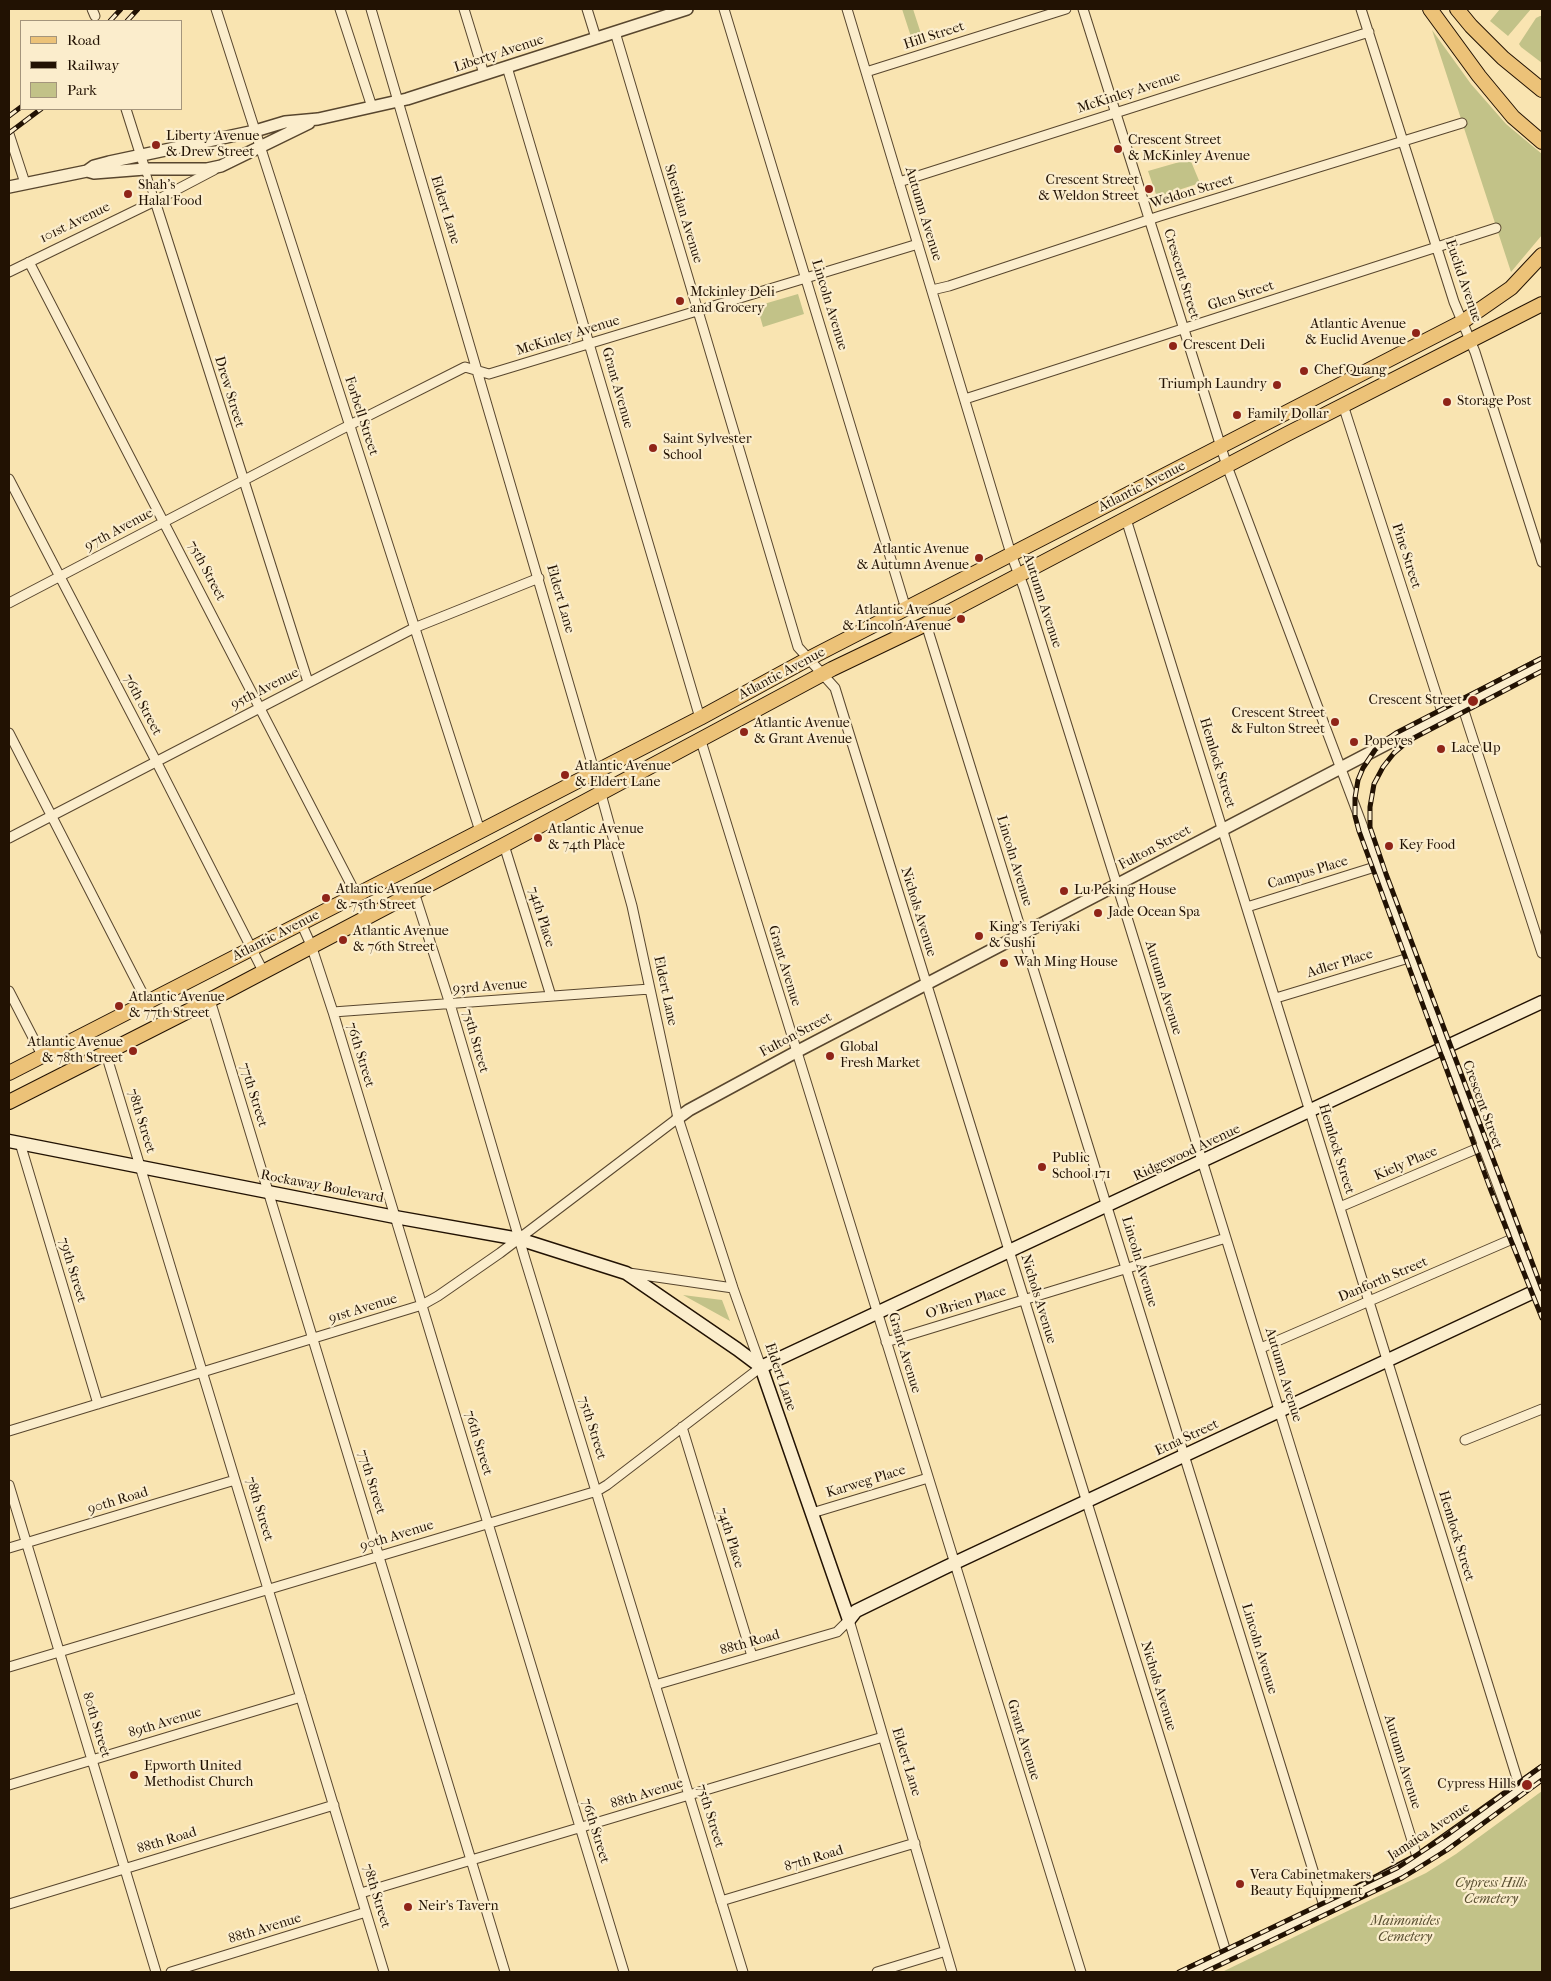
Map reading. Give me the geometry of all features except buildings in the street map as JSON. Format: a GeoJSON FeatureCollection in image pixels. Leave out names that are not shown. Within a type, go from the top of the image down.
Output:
{"type":"FeatureCollection","features":[{"type":"Feature","properties":{"kind":"main road"},"geometry":{"type":"LineString","coordinates":[[1430,9],[1478,76],[1513,117],[1542,142]]}},
{"type":"Feature","properties":{"kind":"main road"},"geometry":{"type":"LineString","coordinates":[[1457,9],[1503,58],[1542,90]]}},
{"type":"Feature","properties":{"kind":"main road","name":"Atlantic Avenue"},"geometry":{"type":"LineString","coordinates":[[9,1073],[700,718],[808,659],[1462,322],[1511,288],[1542,255]]}},
{"type":"Feature","properties":{"kind":"main road","name":"Atlantic Avenue"},"geometry":{"type":"LineString","coordinates":[[9,1102],[106,1054],[311,945],[504,846],[823,674],[926,624],[1542,304]]}},
{"type":"Feature","properties":{"kind":"main road","name":"Ridgewood Avenue"},"geometry":{"type":"LineString","coordinates":[[761,1368],[1542,1002]]}},
{"type":"Feature","properties":{"kind":"main road","name":"Rockaway Boulevard"},"geometry":{"type":"LineString","coordinates":[[14,1142],[395,1217],[518,1239],[626,1273],[737,1349],[761,1368]]}},
{"type":"Feature","properties":{"kind":"main road","name":"Etna Street"},"geometry":{"type":"LineString","coordinates":[[848,1620],[856,1611],[954,1564],[1540,1289]]}},
{"type":"Feature","properties":{"kind":"main road","name":"Eldert Lane"},"geometry":{"type":"LineString","coordinates":[[761,1368],[848,1620]]}},
{"type":"Feature","properties":{"kind":"main road","name":"Jamaica Avenue"},"geometry":{"type":"LineString","coordinates":[[1191,1972],[1325,1909],[1418,1860],[1542,1772]]}},
{"type":"Feature","properties":{"kind":"street","name":"Forbell Street"},"geometry":{"type":"LineString","coordinates":[[216,9],[480,831]]}},
{"type":"Feature","properties":{"kind":"street"},"geometry":{"type":"LineString","coordinates":[[340,9],[372,107]]}},
{"type":"Feature","properties":{"kind":"street","name":"Eldert Lane"},"geometry":{"type":"LineString","coordinates":[[371,9],[601,794],[632,906],[678,1118],[761,1368]]}},
{"type":"Feature","properties":{"kind":"street"},"geometry":{"type":"LineString","coordinates":[[464,9],[484,74]]}},
{"type":"Feature","properties":{"kind":"street"},"geometry":{"type":"LineString","coordinates":[[587,9],[596,38]]}},
{"type":"Feature","properties":{"kind":"street","name":"Liberty Avenue"},"geometry":{"type":"LineString","coordinates":[[9,187],[87,171],[94,166],[255,131],[285,122],[318,119],[397,101],[687,9]]}},
{"type":"Feature","properties":{"kind":"street","name":"Lincoln Avenue"},"geometry":{"type":"LineString","coordinates":[[724,9],[906,609]]}},
{"type":"Feature","properties":{"kind":"street","name":"Autumn Avenue"},"geometry":{"type":"LineString","coordinates":[[847,9],[1011,554],[1020,574],[1117,885],[1418,1860]]}},
{"type":"Feature","properties":{"kind":"street","name":"Hill Street"},"geometry":{"type":"LineString","coordinates":[[866,72],[1066,9]]}},
{"type":"Feature","properties":{"kind":"street","name":"Crescent Street"},"geometry":{"type":"LineString","coordinates":[[1083,9],[1227,466],[1342,767],[1482,1146],[1517,1237],[1540,1289],[1542,1303]]}},
{"type":"Feature","properties":{"kind":"street","name":"Euclid Avenue"},"geometry":{"type":"LineString","coordinates":[[1361,9],[1437,247],[1470,341],[1542,562]]}},
{"type":"Feature","properties":{"kind":"street","name":"Sheridan Avenue"},"geometry":{"type":"LineString","coordinates":[[614,32],[798,647],[808,659]]}},
{"type":"Feature","properties":{"kind":"street","name":"McKinley Avenue"},"geometry":{"type":"LineString","coordinates":[[899,182],[1369,32]]}},
{"type":"Feature","properties":{"kind":"street","name":"Grant Avenue"},"geometry":{"type":"LineString","coordinates":[[507,67],[700,718]]}},
{"type":"Feature","properties":{"kind":"street","name":"Drew Street"},"geometry":{"type":"LineString","coordinates":[[126,110],[308,682]]}},
{"type":"Feature","properties":{"kind":"street","name":"Liberty Avenue"},"geometry":{"type":"LineString","coordinates":[[260,146],[318,119]]}},
{"type":"Feature","properties":{"kind":"street","name":"Weldon Street"},"geometry":{"type":"LineString","coordinates":[[932,290],[1403,140],[1462,123]]}},
{"type":"Feature","properties":{"kind":"street"},"geometry":{"type":"LineString","coordinates":[[9,134],[25,183]]}},
{"type":"Feature","properties":{"kind":"street","name":"101st Avenue"},"geometry":{"type":"LineString","coordinates":[[9,272],[155,201],[260,146]]}},
{"type":"Feature","properties":{"kind":"street","name":"Liberty Avenue"},"geometry":{"type":"LineString","coordinates":[[87,171],[94,173],[145,169],[207,169],[221,166]]}},
{"type":"Feature","properties":{"kind":"street","name":"Glen Street"},"geometry":{"type":"LineString","coordinates":[[965,398],[1496,228]]}},
{"type":"Feature","properties":{"kind":"street","name":"McKinley Avenue"},"geometry":{"type":"LineString","coordinates":[[243,481],[465,367],[489,374],[918,244]]}},
{"type":"Feature","properties":{"kind":"street","name":"75th Street"},"geometry":{"type":"LineString","coordinates":[[29,262],[261,706],[356,894]]}},
{"type":"Feature","properties":{"kind":"street","name":"Pine Street"},"geometry":{"type":"LineString","coordinates":[[1343,406],[1443,715]]}},
{"type":"Feature","properties":{"kind":"street","name":"76th Street"},"geometry":{"type":"LineString","coordinates":[[9,479],[263,971]]}},
{"type":"Feature","properties":{"kind":"street","name":"97th Avenue"},"geometry":{"type":"LineString","coordinates":[[9,603],[243,481]]}},
{"type":"Feature","properties":{"kind":"street","name":"Hemlock Street"},"geometry":{"type":"LineString","coordinates":[[1126,519],[1520,1788]]}},
{"type":"Feature","properties":{"kind":"street","name":"95th Avenue"},"geometry":{"type":"LineString","coordinates":[[9,838],[414,628],[539,578]]}},
{"type":"Feature","properties":{"kind":"street","name":"Lincoln Avenue"},"geometry":{"type":"LineString","coordinates":[[926,624],[1325,1909]]}},
{"type":"Feature","properties":{"kind":"street","name":"Nichols Avenue"},"geometry":{"type":"LineString","coordinates":[[808,659],[835,688],[1227,1955]]}},
{"type":"Feature","properties":{"kind":"street","name":"Fulton Street"},"geometry":{"type":"LineString","coordinates":[[678,1118],[689,1110],[796,1052],[1542,663]]}},
{"type":"Feature","properties":{"kind":"street"},"geometry":{"type":"LineString","coordinates":[[1462,705],[1542,953]]}},
{"type":"Feature","properties":{"kind":"street"},"geometry":{"type":"LineString","coordinates":[[9,733],[147,1002]]}},
{"type":"Feature","properties":{"kind":"street","name":"Grant Avenue"},"geometry":{"type":"LineString","coordinates":[[700,741],[1081,1972]]}},
{"type":"Feature","properties":{"kind":"street","name":"74th Place"},"geometry":{"type":"LineString","coordinates":[[504,846],[551,996]]}},
{"type":"Feature","properties":{"kind":"street","name":"Campus Place"},"geometry":{"type":"LineString","coordinates":[[1247,907],[1378,866]]}},
{"type":"Feature","properties":{"kind":"street","name":"75th Street"},"geometry":{"type":"LineString","coordinates":[[414,892],[450,1004],[518,1239],[597,1491],[743,1972]]}},
{"type":"Feature","properties":{"kind":"street","name":"76th Street"},"geometry":{"type":"LineString","coordinates":[[301,923],[311,945],[333,1012],[624,1972]]}},
{"type":"Feature","properties":{"kind":"street","name":"Adler Place"},"geometry":{"type":"LineString","coordinates":[[1276,998],[1412,957]]}},
{"type":"Feature","properties":{"kind":"street","name":"93rd Avenue"},"geometry":{"type":"LineString","coordinates":[[333,1012],[650,989]]}},
{"type":"Feature","properties":{"kind":"street"},"geometry":{"type":"LineString","coordinates":[[9,991],[42,1055]]}},
{"type":"Feature","properties":{"kind":"street","name":"77th Street"},"geometry":{"type":"LineString","coordinates":[[210,1000],[506,1972]]}},
{"type":"Feature","properties":{"kind":"street","name":"78th Street"},"geometry":{"type":"LineString","coordinates":[[106,1054],[384,1972]]}},
{"type":"Feature","properties":{"kind":"street","name":"91st Avenue"},"geometry":{"type":"LineString","coordinates":[[9,1431],[422,1305],[438,1296],[518,1239],[678,1118]]}},
{"type":"Feature","properties":{"kind":"street","name":"79th Street"},"geometry":{"type":"LineString","coordinates":[[14,1142],[98,1404]]}},
{"type":"Feature","properties":{"kind":"street","name":"Kiely Place"},"geometry":{"type":"LineString","coordinates":[[1340,1207],[1482,1146]]}},
{"type":"Feature","properties":{"kind":"street","name":"Danforth Street"},"geometry":{"type":"LineString","coordinates":[[1260,1348],[1517,1237]]}},
{"type":"Feature","properties":{"kind":"street","name":"O'Brien Place"},"geometry":{"type":"LineString","coordinates":[[886,1342],[1226,1238]]}},
{"type":"Feature","properties":{"kind":"street","name":"Rockaway Boulevard"},"geometry":{"type":"LineString","coordinates":[[626,1273],[733,1288]]}},
{"type":"Feature","properties":{"kind":"street","name":"90th Avenue"},"geometry":{"type":"LineString","coordinates":[[9,1667],[597,1491],[761,1368]]}},
{"type":"Feature","properties":{"kind":"street"},"geometry":{"type":"LineString","coordinates":[[1465,1440],[1542,1409]]}},
{"type":"Feature","properties":{"kind":"street","name":"74th Place"},"geometry":{"type":"LineString","coordinates":[[682,1426],[752,1656]]}},
{"type":"Feature","properties":{"kind":"street","name":"Karweg Place"},"geometry":{"type":"LineString","coordinates":[[812,1513],[928,1478]]}},
{"type":"Feature","properties":{"kind":"street","name":"90th Road"},"geometry":{"type":"LineString","coordinates":[[9,1548],[236,1480]]}},
{"type":"Feature","properties":{"kind":"street","name":"80th Street"},"geometry":{"type":"LineString","coordinates":[[9,1485],[156,1972]]}},
{"type":"Feature","properties":{"kind":"street","name":"Eldert Lane"},"geometry":{"type":"LineString","coordinates":[[848,1620],[952,1972]]}},
{"type":"Feature","properties":{"kind":"street","name":"88th Road"},"geometry":{"type":"LineString","coordinates":[[656,1685],[837,1632],[848,1620]]}},
{"type":"Feature","properties":{"kind":"street","name":"89th Avenue"},"geometry":{"type":"LineString","coordinates":[[9,1785],[301,1697]]}},
{"type":"Feature","properties":{"kind":"street","name":"88th Avenue"},"geometry":{"type":"LineString","coordinates":[[361,1893],[883,1737]]}},
{"type":"Feature","properties":{"kind":"street","name":"88th Road"},"geometry":{"type":"LineString","coordinates":[[9,1904],[334,1805]]}},
{"type":"Feature","properties":{"kind":"street","name":"87th Road"},"geometry":{"type":"LineString","coordinates":[[721,1901],[915,1843]]}},
{"type":"Feature","properties":{"kind":"street","name":"88th Avenue"},"geometry":{"type":"LineString","coordinates":[[171,1972],[366,1912]]}},
{"type":"Feature","properties":{"kind":"street"},"geometry":{"type":"LineString","coordinates":[[877,1972],[946,1951]]}},
{"type":"Feature","properties":{"kind":"green space"},"geometry":{"type":"Polygon","coordinates":[[[902,9],[913,9],[924,43],[914,46],[902,9]]]}},
{"type":"Feature","properties":{"kind":"green space"},"geometry":{"type":"Polygon","coordinates":[[[1500,9],[1531,9],[1508,36],[1490,21],[1500,9]]]}},
{"type":"Feature","properties":{"kind":"green space"},"geometry":{"type":"Polygon","coordinates":[[[1542,16],[1542,63],[1519,44],[1536,18],[1542,16]]]}},
{"type":"Feature","properties":{"kind":"green space"},"geometry":{"type":"Polygon","coordinates":[[[1432,30],[1471,84],[1506,124],[1542,154],[1542,235],[1511,272],[1432,30]]]}},
{"type":"Feature","properties":{"kind":"green space"},"geometry":{"type":"Polygon","coordinates":[[[1190,159],[1200,183],[1157,197],[1148,171],[1190,159]]]}},
{"type":"Feature","properties":{"kind":"green space"},"geometry":{"type":"Polygon","coordinates":[[[798,294],[804,314],[763,327],[757,306],[798,294]]]}},
{"type":"Feature","properties":{"kind":"green space"},"geometry":{"type":"Polygon","coordinates":[[[683,1295],[722,1300],[730,1321],[683,1295]]]}},
{"type":"Feature","properties":{"kind":"green space"},"geometry":{"type":"Polygon","coordinates":[[[1542,1791],[1542,1972],[1222,1972],[1426,1873],[1456,1854],[1542,1791]]]}},
{"type":"Feature","properties":{"kind":"railway"},"geometry":{"type":"LineString","coordinates":[[111,20],[121,9]]}},
{"type":"Feature","properties":{"kind":"railway"},"geometry":{"type":"LineString","coordinates":[[128,20],[138,9]]}},
{"type":"Feature","properties":{"kind":"railway"},"geometry":{"type":"LineString","coordinates":[[9,116],[20,108]]}},
{"type":"Feature","properties":{"kind":"railway"},"geometry":{"type":"LineString","coordinates":[[9,133],[40,110]]}},
{"type":"Feature","properties":{"kind":"railway"},"geometry":{"type":"LineString","coordinates":[[1542,658],[1396,733],[1386,740],[1375,750],[1363,768],[1358,780],[1355,798],[1355,816],[1359,831],[1490,1188],[1542,1318]]}},
{"type":"Feature","properties":{"kind":"railway"},"geometry":{"type":"LineString","coordinates":[[1542,671],[1408,741],[1394,753],[1383,767],[1374,784],[1370,807],[1370,827],[1386,874],[1542,1289]]}},
{"type":"Feature","properties":{"kind":"railway"},"geometry":{"type":"LineString","coordinates":[[1179,1972],[1397,1868],[1447,1835],[1542,1766]]}},
{"type":"Feature","properties":{"kind":"railway"},"geometry":{"type":"LineString","coordinates":[[1205,1972],[1402,1878],[1447,1850],[1542,1780]]}},
{"type":"Feature","properties":{"kind":"place","name":"Liberty Avenue & Drew Street"},"geometry":{"type":"Point","coordinates":[156,145]}},
{"type":"Feature","properties":{"kind":"place","name":"Crescent Street & McKinley Avenue"},"geometry":{"type":"Point","coordinates":[1118,149]}},
{"type":"Feature","properties":{"kind":"place","name":"Crescent Street & Weldon Street"},"geometry":{"type":"Point","coordinates":[1149,189]}},
{"type":"Feature","properties":{"kind":"place","name":"Shah's Halal Food"},"geometry":{"type":"Point","coordinates":[128,194]}},
{"type":"Feature","properties":{"kind":"place","name":"Mckinley Deli and Grocery"},"geometry":{"type":"Point","coordinates":[680,301]}},
{"type":"Feature","properties":{"kind":"place","name":"Atlantic Avenue & Euclid Avenue"},"geometry":{"type":"Point","coordinates":[1416,333]}},
{"type":"Feature","properties":{"kind":"place","name":"Crescent Deli"},"geometry":{"type":"Point","coordinates":[1173,346]}},
{"type":"Feature","properties":{"kind":"place","name":"Chef Quang"},"geometry":{"type":"Point","coordinates":[1304,371]}},
{"type":"Feature","properties":{"kind":"place","name":"Triumph Laundry"},"geometry":{"type":"Point","coordinates":[1277,385]}},
{"type":"Feature","properties":{"kind":"place","name":"Storage Post"},"geometry":{"type":"Point","coordinates":[1447,402]}},
{"type":"Feature","properties":{"kind":"place","name":"Family Dollar"},"geometry":{"type":"Point","coordinates":[1237,415]}},
{"type":"Feature","properties":{"kind":"place","name":"Saint Sylvester School"},"geometry":{"type":"Point","coordinates":[653,448]}},
{"type":"Feature","properties":{"kind":"place","name":"Atlantic Avenue & Autumn Avenue"},"geometry":{"type":"Point","coordinates":[979,558]}},
{"type":"Feature","properties":{"kind":"place","name":"Atlantic Avenue & Lincoln Avenue"},"geometry":{"type":"Point","coordinates":[961,619]}},
{"type":"Feature","properties":{"kind":"place","name":"Crescent Street"},"geometry":{"type":"Point","coordinates":[1473,701]}},
{"type":"Feature","properties":{"kind":"place","name":"Crescent Street & Fulton Street"},"geometry":{"type":"Point","coordinates":[1335,722]}},
{"type":"Feature","properties":{"kind":"place","name":"Atlantic Avenue & Grant Avenue"},"geometry":{"type":"Point","coordinates":[744,732]}},
{"type":"Feature","properties":{"kind":"place","name":"Popeyes"},"geometry":{"type":"Point","coordinates":[1354,742]}},
{"type":"Feature","properties":{"kind":"place","name":"Lace Up"},"geometry":{"type":"Point","coordinates":[1441,749]}},
{"type":"Feature","properties":{"kind":"place","name":"Atlantic Avenue & Eldert Lane"},"geometry":{"type":"Point","coordinates":[565,775]}},
{"type":"Feature","properties":{"kind":"place","name":"Atlantic Avenue & 74th Place"},"geometry":{"type":"Point","coordinates":[538,838]}},
{"type":"Feature","properties":{"kind":"place","name":"Key Food"},"geometry":{"type":"Point","coordinates":[1389,846]}},
{"type":"Feature","properties":{"kind":"place","name":"Lu Peking House"},"geometry":{"type":"Point","coordinates":[1064,891]}},
{"type":"Feature","properties":{"kind":"place","name":"Atlantic Avenue & 75th Street"},"geometry":{"type":"Point","coordinates":[326,898]}},
{"type":"Feature","properties":{"kind":"place","name":"Jade Ocean Spa"},"geometry":{"type":"Point","coordinates":[1098,913]}},
{"type":"Feature","properties":{"kind":"place","name":"King's Teriyaki & Sushi"},"geometry":{"type":"Point","coordinates":[979,936]}},
{"type":"Feature","properties":{"kind":"place","name":"Atlantic Avenue & 76th Street"},"geometry":{"type":"Point","coordinates":[343,940]}},
{"type":"Feature","properties":{"kind":"place","name":"Wah Ming House"},"geometry":{"type":"Point","coordinates":[1004,963]}},
{"type":"Feature","properties":{"kind":"place","name":"Atlantic Avenue & 77th Street"},"geometry":{"type":"Point","coordinates":[119,1006]}},
{"type":"Feature","properties":{"kind":"place","name":"Atlantic Avenue & 78th Street"},"geometry":{"type":"Point","coordinates":[133,1051]}},
{"type":"Feature","properties":{"kind":"place","name":"Global Fresh Market"},"geometry":{"type":"Point","coordinates":[830,1056]}},
{"type":"Feature","properties":{"kind":"place","name":"Public School 171"},"geometry":{"type":"Point","coordinates":[1042,1167]}},
{"type":"Feature","properties":{"kind":"place","name":"Epworth United Methodist Church"},"geometry":{"type":"Point","coordinates":[134,1775]}},
{"type":"Feature","properties":{"kind":"place","name":"Cypress Hills"},"geometry":{"type":"Point","coordinates":[1527,1785]}},
{"type":"Feature","properties":{"kind":"place","name":"Vera Cabinetmakers Beauty Equipment"},"geometry":{"type":"Point","coordinates":[1240,1884]}},
{"type":"Feature","properties":{"kind":"place","name":"Neir's Tavern"},"geometry":{"type":"Point","coordinates":[408,1907]}},
{"type":"Feature","properties":{"kind":"park label","name":"Cypress Hills Cemetery"},"geometry":{"type":"Point","coordinates":[1491,1892]}},
{"type":"Feature","properties":{"kind":"park label","name":"Maimonides Cemetery"},"geometry":{"type":"Point","coordinates":[1405,1930]}}]}
